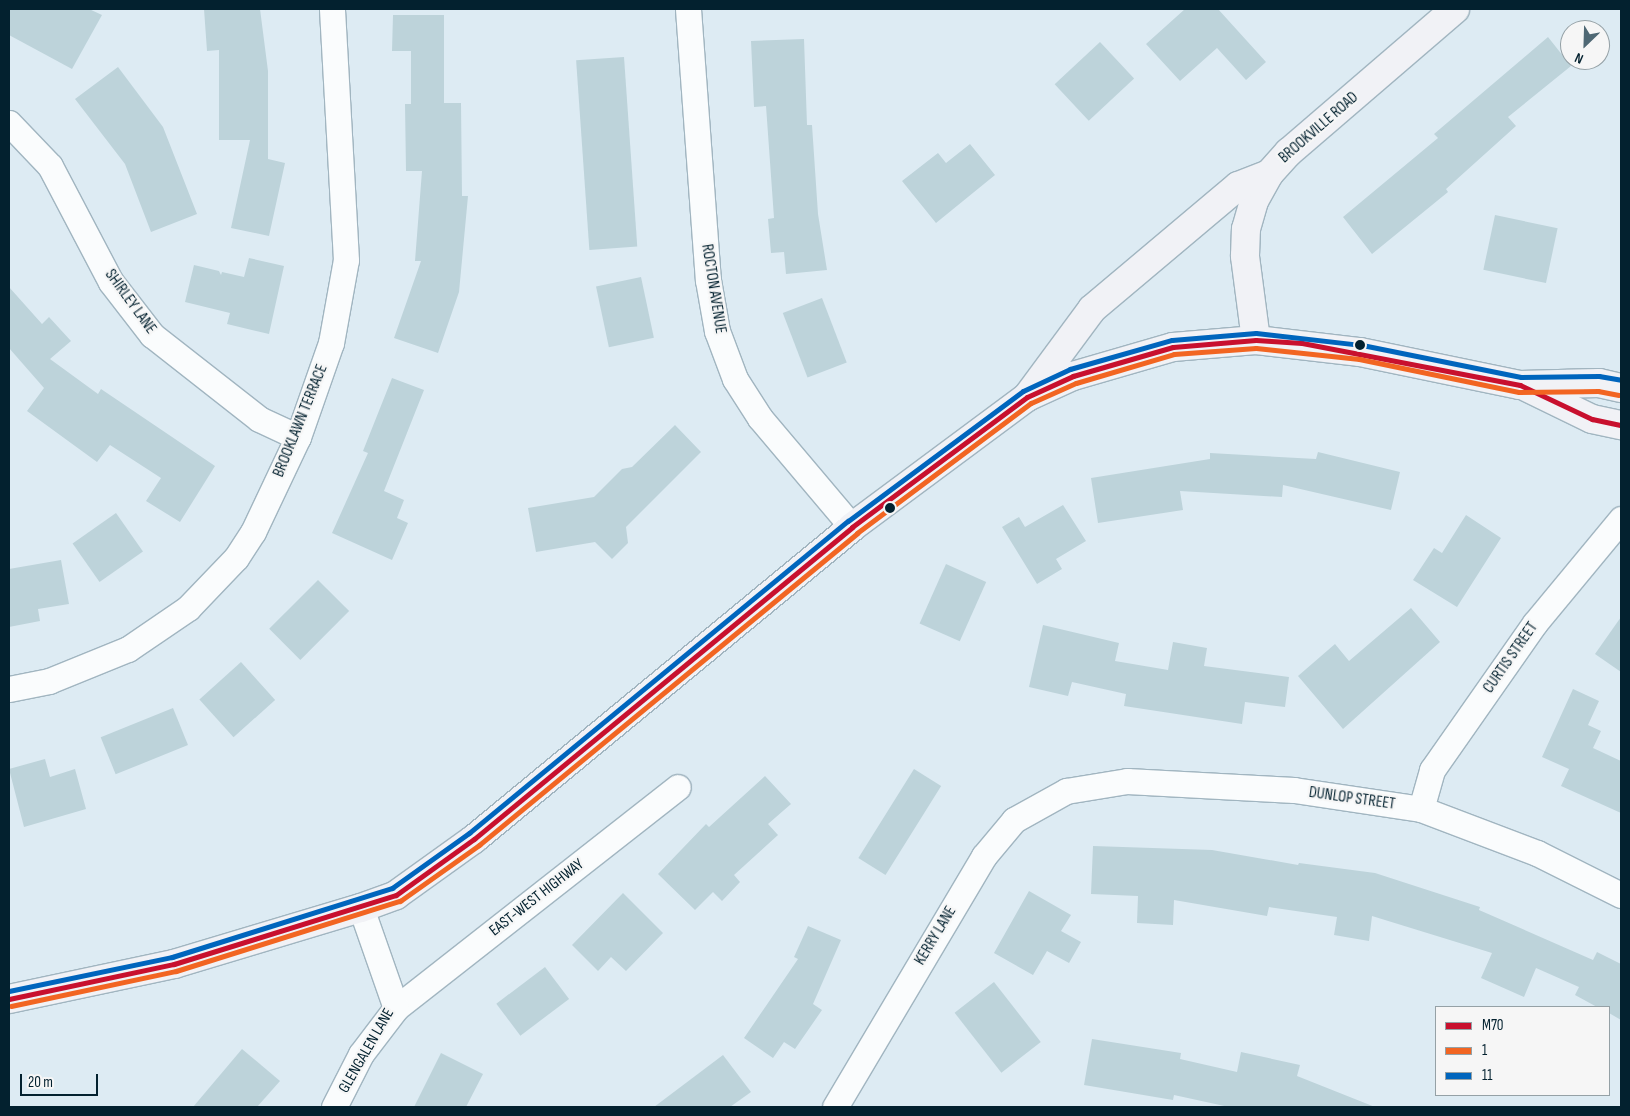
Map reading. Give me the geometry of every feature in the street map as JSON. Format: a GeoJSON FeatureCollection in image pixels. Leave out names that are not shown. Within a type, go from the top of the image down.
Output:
{"type":"FeatureCollection","features":[{"type":"Feature","properties":{"kind":"main road","name":"BROOKVILLE ROAD"},"geometry":{"type":"LineString","coordinates":[[1256,340],[1244,256],[1246,230],[1254,201],[1269,174],[1290,152],[1455,9]]}},
{"type":"Feature","properties":{"kind":"main road"},"geometry":{"type":"LineString","coordinates":[[1027,397],[1092,309],[1238,186],[1269,174]]}},
{"type":"Feature","properties":{"kind":"main road"},"geometry":{"type":"LineString","coordinates":[[9,999],[174,964],[361,908],[396,895],[474,839],[852,527],[1027,397],[1073,376],[1131,357],[1173,347],[1256,340],[1360,352],[1520,385],[1599,383],[1621,388]]}},
{"type":"Feature","properties":{"kind":"main road"},"geometry":{"type":"LineString","coordinates":[[1520,385],[1592,419],[1621,425]]}},
{"type":"Feature","properties":{"kind":"street","name":"BROOKLAWN TERRACE"},"geometry":{"type":"LineString","coordinates":[[9,689],[49,681],[128,649],[188,608],[236,558],[253,532],[298,436],[331,344],[346,260],[332,9]]}},
{"type":"Feature","properties":{"kind":"street","name":"ROCTON AVENUE"},"geometry":{"type":"LineString","coordinates":[[688,9],[708,280],[717,331],[735,379],[760,418],[852,527]]}},
{"type":"Feature","properties":{"kind":"street","name":"SHIRLEY LANE"},"geometry":{"type":"LineString","coordinates":[[9,123],[50,166],[111,282],[152,336],[259,419],[298,436]]}},
{"type":"Feature","properties":{"kind":"street","name":"CURTIS STREET"},"geometry":{"type":"LineString","coordinates":[[1421,809],[1432,770],[1535,623],[1621,519]]}},
{"type":"Feature","properties":{"kind":"street","name":"DUNLOP STREET"},"geometry":{"type":"LineString","coordinates":[[1066,791],[1127,780],[1294,790],[1421,809],[1537,853],[1621,895]]}},
{"type":"Feature","properties":{"kind":"street","name":"EAST-WEST HIGHWAY"},"geometry":{"type":"LineString","coordinates":[[396,1008],[678,787]]}},
{"type":"Feature","properties":{"kind":"street","name":"KERRY LANE"},"geometry":{"type":"LineString","coordinates":[[836,1107],[984,856],[1014,820],[1066,791]]}},
{"type":"Feature","properties":{"kind":"street","name":"GLENGALEN LANE"},"geometry":{"type":"LineString","coordinates":[[334,1107],[361,1054],[396,1008],[361,908]]}},
{"type":"Feature","properties":{"kind":"building"},"geometry":{"type":"Polygon","coordinates":[[[9,9],[89,9],[102,15],[72,69],[9,35],[9,9]]]}},
{"type":"Feature","properties":{"kind":"building"},"geometry":{"type":"Polygon","coordinates":[[[204,9],[260,9],[268,71],[268,159],[285,163],[269,236],[231,228],[250,140],[219,140],[219,50],[207,51],[204,9]]]}},
{"type":"Feature","properties":{"kind":"building"},"geometry":{"type":"Polygon","coordinates":[[[1185,9],[1218,9],[1266,62],[1246,80],[1217,48],[1180,81],[1146,44],[1185,9]]]}},
{"type":"Feature","properties":{"kind":"building"},"geometry":{"type":"Polygon","coordinates":[[[393,15],[444,15],[444,103],[461,103],[462,196],[468,196],[459,292],[438,353],[394,338],[421,261],[415,261],[422,171],[406,171],[405,104],[411,104],[411,51],[392,51],[393,15]]]}},
{"type":"Feature","properties":{"kind":"building"},"geometry":{"type":"Polygon","coordinates":[[[1548,37],[1560,52],[1560,70],[1566,70],[1508,117],[1516,126],[1446,189],[1448,192],[1372,254],[1343,217],[1438,138],[1434,134],[1548,37]]]}},
{"type":"Feature","properties":{"kind":"building"},"geometry":{"type":"Polygon","coordinates":[[[804,39],[807,125],[812,125],[818,214],[827,270],[786,274],[784,252],[771,253],[768,219],[774,218],[766,106],[754,107],[751,41],[804,39]]]}},
{"type":"Feature","properties":{"kind":"building"},"geometry":{"type":"Polygon","coordinates":[[[1100,42],[1134,79],[1089,121],[1055,84],[1100,42]]]}},
{"type":"Feature","properties":{"kind":"building"},"geometry":{"type":"Polygon","coordinates":[[[624,57],[637,247],[589,250],[576,60],[624,57]]]}},
{"type":"Feature","properties":{"kind":"building"},"geometry":{"type":"Polygon","coordinates":[[[118,67],[163,127],[197,214],[151,232],[125,164],[75,99],[118,67]]]}},
{"type":"Feature","properties":{"kind":"building"},"geometry":{"type":"Polygon","coordinates":[[[970,144],[995,175],[936,223],[902,181],[938,153],[946,163],[970,144]]]}},
{"type":"Feature","properties":{"kind":"building"},"geometry":{"type":"Polygon","coordinates":[[[1495,215],[1558,228],[1546,283],[1483,270],[1495,215]]]}},
{"type":"Feature","properties":{"kind":"building"},"geometry":{"type":"Polygon","coordinates":[[[249,258],[284,266],[269,334],[227,324],[230,313],[185,302],[194,265],[219,271],[221,275],[222,272],[244,277],[249,258]]]}},
{"type":"Feature","properties":{"kind":"building"},"geometry":{"type":"Polygon","coordinates":[[[641,277],[654,338],[609,347],[596,287],[641,277]]]}},
{"type":"Feature","properties":{"kind":"building"},"geometry":{"type":"Polygon","coordinates":[[[9,287],[42,324],[49,317],[71,341],[50,359],[98,394],[101,389],[215,466],[180,522],[146,501],[161,478],[110,445],[97,462],[27,411],[44,388],[9,348],[9,287]]]}},
{"type":"Feature","properties":{"kind":"building"},"geometry":{"type":"Polygon","coordinates":[[[822,298],[847,362],[808,377],[783,313],[822,298]]]}},
{"type":"Feature","properties":{"kind":"building"},"geometry":{"type":"Polygon","coordinates":[[[392,378],[424,390],[384,491],[404,500],[397,518],[408,523],[392,560],[332,533],[368,453],[363,451],[392,378]]]}},
{"type":"Feature","properties":{"kind":"building"},"geometry":{"type":"Polygon","coordinates":[[[675,425],[701,452],[626,527],[628,543],[612,559],[595,542],[536,552],[528,508],[594,497],[622,469],[632,467],[675,425]]]}},
{"type":"Feature","properties":{"kind":"building"},"geometry":{"type":"Polygon","coordinates":[[[1318,452],[1400,472],[1391,510],[1283,485],[1282,497],[1180,491],[1183,510],[1098,523],[1091,478],[1210,459],[1210,453],[1316,459],[1318,452]]]}},
{"type":"Feature","properties":{"kind":"building"},"geometry":{"type":"Polygon","coordinates":[[[1063,505],[1086,541],[1056,559],[1062,569],[1037,584],[1002,527],[1019,517],[1025,527],[1063,505]]]}},
{"type":"Feature","properties":{"kind":"building"},"geometry":{"type":"Polygon","coordinates":[[[116,513],[143,552],[100,582],[73,543],[116,513]]]}},
{"type":"Feature","properties":{"kind":"building"},"geometry":{"type":"Polygon","coordinates":[[[1466,515],[1501,538],[1457,607],[1413,580],[1434,548],[1442,553],[1466,515]]]}},
{"type":"Feature","properties":{"kind":"building"},"geometry":{"type":"Polygon","coordinates":[[[61,560],[69,604],[38,609],[40,621],[9,627],[9,569],[61,560]]]}},
{"type":"Feature","properties":{"kind":"building"},"geometry":{"type":"Polygon","coordinates":[[[946,564],[986,582],[960,641],[920,623],[946,564]]]}},
{"type":"Feature","properties":{"kind":"building"},"geometry":{"type":"Polygon","coordinates":[[[318,580],[349,611],[300,660],[269,629],[318,580]]]}},
{"type":"Feature","properties":{"kind":"building"},"geometry":{"type":"Polygon","coordinates":[[[1411,608],[1440,642],[1343,729],[1298,676],[1335,644],[1349,661],[1411,608]]]}},
{"type":"Feature","properties":{"kind":"building"},"geometry":{"type":"Polygon","coordinates":[[[1621,617],[1621,672],[1595,654],[1621,617]]]}},
{"type":"Feature","properties":{"kind":"building"},"geometry":{"type":"Polygon","coordinates":[[[1043,625],[1119,643],[1115,661],[1168,670],[1173,642],[1207,648],[1204,666],[1289,677],[1285,707],[1245,702],[1242,724],[1124,706],[1126,694],[1072,682],[1068,696],[1029,687],[1043,625]]]}},
{"type":"Feature","properties":{"kind":"building"},"geometry":{"type":"Polygon","coordinates":[[[241,662],[275,700],[234,737],[199,699],[241,662]]]}},
{"type":"Feature","properties":{"kind":"building"},"geometry":{"type":"Polygon","coordinates":[[[1573,689],[1599,701],[1588,725],[1601,731],[1593,748],[1621,761],[1621,813],[1561,786],[1569,769],[1542,757],[1573,689]]]}},
{"type":"Feature","properties":{"kind":"building"},"geometry":{"type":"Polygon","coordinates":[[[173,708],[188,745],[116,774],[101,737],[173,708]]]}},
{"type":"Feature","properties":{"kind":"building"},"geometry":{"type":"Polygon","coordinates":[[[45,759],[50,777],[75,769],[86,809],[24,827],[9,769],[45,759]]]}},
{"type":"Feature","properties":{"kind":"building"},"geometry":{"type":"Polygon","coordinates":[[[914,769],[941,786],[885,875],[858,858],[914,769]]]}},
{"type":"Feature","properties":{"kind":"building"},"geometry":{"type":"Polygon","coordinates":[[[765,776],[791,804],[768,824],[778,835],[734,875],[740,882],[722,901],[713,892],[695,910],[658,874],[706,824],[709,827],[765,776]]]}},
{"type":"Feature","properties":{"kind":"building"},"geometry":{"type":"Polygon","coordinates":[[[1093,846],[1212,850],[1298,865],[1299,863],[1375,873],[1480,907],[1479,910],[1593,960],[1597,952],[1621,964],[1621,1020],[1610,1014],[1610,1006],[1595,1006],[1575,995],[1579,987],[1536,968],[1524,997],[1481,978],[1492,953],[1372,916],[1369,941],[1334,935],[1337,917],[1269,907],[1267,916],[1174,900],[1173,925],[1137,923],[1138,896],[1091,894],[1093,846]]]}},
{"type":"Feature","properties":{"kind":"building"},"geometry":{"type":"Polygon","coordinates":[[[1029,891],[1071,915],[1061,931],[1081,942],[1069,963],[1047,951],[1033,975],[994,953],[1029,891]]]}},
{"type":"Feature","properties":{"kind":"building"},"geometry":{"type":"Polygon","coordinates":[[[623,893],[663,933],[626,971],[611,957],[598,971],[572,945],[623,893]]]}},
{"type":"Feature","properties":{"kind":"building"},"geometry":{"type":"Polygon","coordinates":[[[808,926],[841,940],[813,1004],[822,1010],[795,1049],[784,1042],[773,1058],[744,1038],[798,959],[794,957],[808,926]]]}},
{"type":"Feature","properties":{"kind":"building"},"geometry":{"type":"Polygon","coordinates":[[[545,967],[569,999],[520,1036],[496,1004],[545,967]]]}},
{"type":"Feature","properties":{"kind":"building"},"geometry":{"type":"Polygon","coordinates":[[[994,982],[1041,1042],[1001,1073],[955,1013],[994,982]]]}},
{"type":"Feature","properties":{"kind":"building"},"geometry":{"type":"Polygon","coordinates":[[[1092,1039],[1181,1053],[1180,1059],[1237,1072],[1241,1052],[1300,1065],[1297,1076],[1375,1107],[1229,1107],[1174,1095],[1173,1100],[1084,1085],[1092,1039]]]}},
{"type":"Feature","properties":{"kind":"building"},"geometry":{"type":"Polygon","coordinates":[[[242,1049],[280,1081],[257,1107],[193,1107],[242,1049]]]}},
{"type":"Feature","properties":{"kind":"building"},"geometry":{"type":"Polygon","coordinates":[[[441,1053],[483,1074],[466,1107],[414,1107],[441,1053]]]}},
{"type":"Feature","properties":{"kind":"building"},"geometry":{"type":"Polygon","coordinates":[[[723,1055],[751,1092],[730,1107],[654,1107],[723,1055]]]}},
{"type":"Feature","properties":{"kind":"transit line","name":"11"},"geometry":{"type":"LineString","coordinates":[[9,991],[172,957],[392,888],[469,833],[848,521],[1023,391],[1070,369],[1172,340],[1256,333],[1362,345],[1521,377],[1599,376],[1621,380]]}},
{"type":"Feature","properties":{"kind":"transit line","name":"M70"},"geometry":{"type":"LineString","coordinates":[[9,999],[174,964],[396,895],[474,839],[852,527],[1027,397],[1073,376],[1173,347],[1256,340],[1302,343],[1520,385],[1592,419],[1621,425]]}},
{"type":"Feature","properties":{"kind":"transit line","name":"1"},"geometry":{"type":"LineString","coordinates":[[11,1006],[176,971],[400,901],[479,845],[857,533],[1031,403],[1076,383],[1174,354],[1256,348],[1359,359],[1519,392],[1598,391],[1619,395]]}}]}
